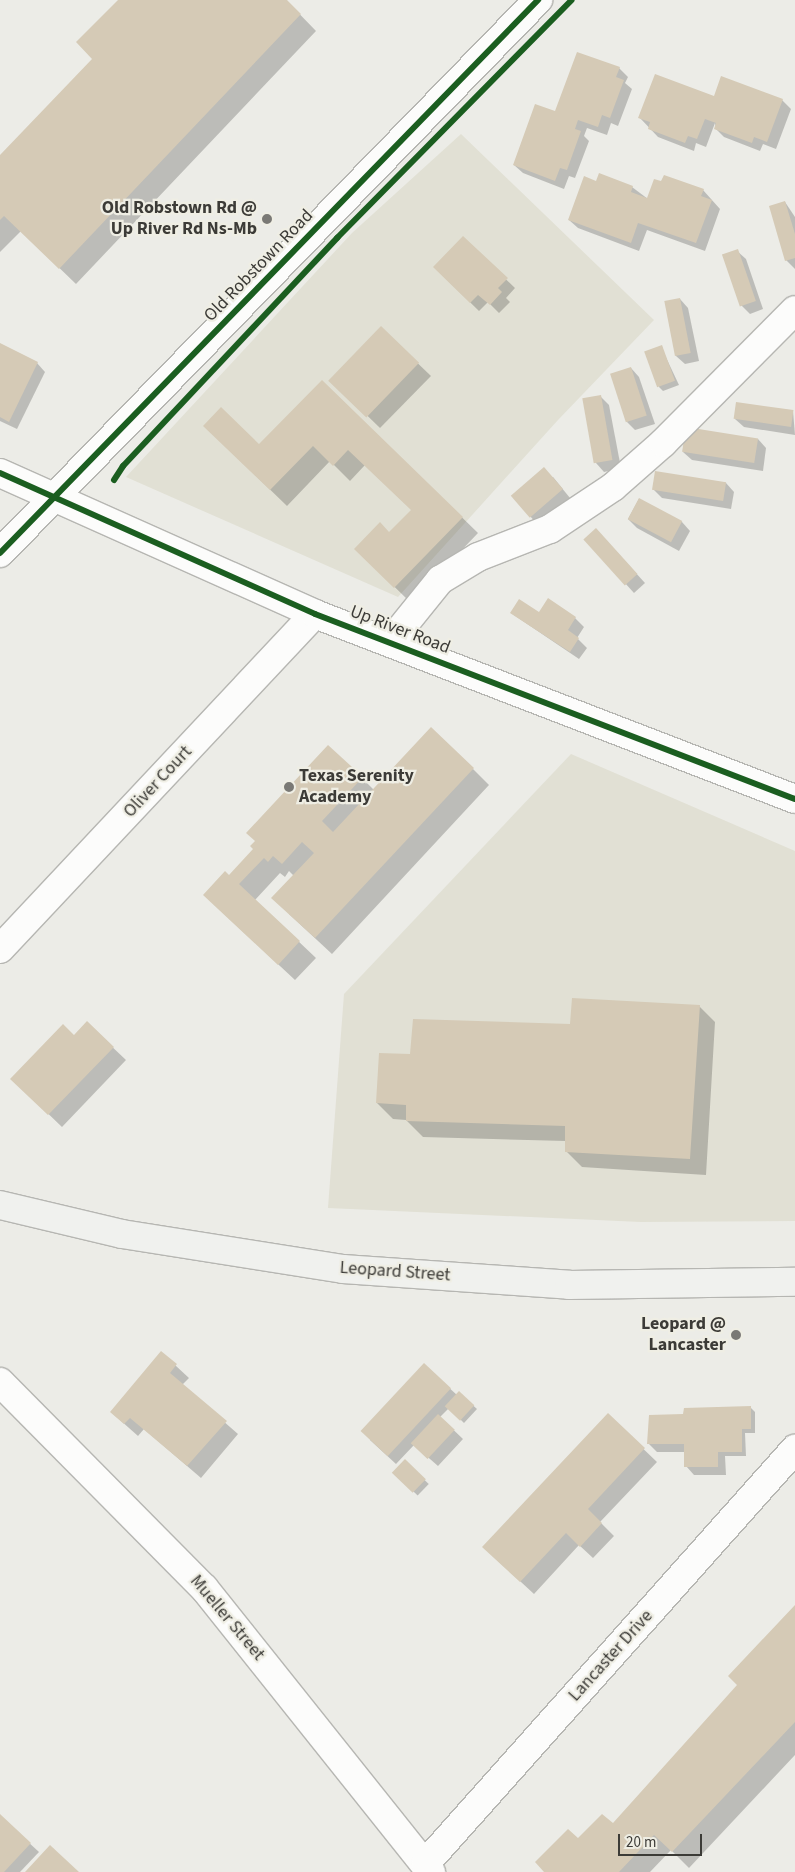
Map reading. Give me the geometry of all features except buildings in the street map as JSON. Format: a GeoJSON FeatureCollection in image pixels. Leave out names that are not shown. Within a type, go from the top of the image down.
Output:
{"type":"FeatureCollection","features":[{"type":"Feature","properties":{"kind":"main road","name":"Leopard Street"},"geometry":{"type":"LineString","coordinates":[[0,1205],[122,1234],[343,1269],[569,1285],[795,1282]]}},
{"type":"Feature","properties":{"kind":"street","name":"Old Robstown Road"},"geometry":{"type":"LineString","coordinates":[[0,553],[538,0]]}},
{"type":"Feature","properties":{"kind":"street"},"geometry":{"type":"LineString","coordinates":[[390,642],[440,580],[478,557],[550,529],[612,487],[663,443],[795,310]]}},
{"type":"Feature","properties":{"kind":"street","name":"Up River Road"},"geometry":{"type":"LineString","coordinates":[[0,473],[315,614],[795,799]]}},
{"type":"Feature","properties":{"kind":"street","name":"Oliver Court"},"geometry":{"type":"LineString","coordinates":[[0,949],[315,614]]}},
{"type":"Feature","properties":{"kind":"street","name":"Mueller Street"},"geometry":{"type":"LineString","coordinates":[[0,1382],[204,1588],[429,1867]]}},
{"type":"Feature","properties":{"kind":"street","name":"Lancaster Drive"},"geometry":{"type":"LineString","coordinates":[[429,1867],[795,1449]]}},
{"type":"Feature","properties":{"kind":"shaded area"},"geometry":{"type":"Polygon","coordinates":[[[461,134],[654,320],[558,420],[398,597],[126,477],[352,233],[461,134]]]}},
{"type":"Feature","properties":{"kind":"shaded area"},"geometry":{"type":"Polygon","coordinates":[[[571,754],[795,851],[795,1221],[641,1222],[328,1208],[344,994],[571,754]]]}},
{"type":"Feature","properties":{"kind":"cycle path"},"geometry":{"type":"LineString","coordinates":[[0,553],[538,0]]}},
{"type":"Feature","properties":{"kind":"cycle path"},"geometry":{"type":"LineString","coordinates":[[114,480],[123,466],[337,238],[572,0]]}},
{"type":"Feature","properties":{"kind":"cycle path"},"geometry":{"type":"LineString","coordinates":[[0,473],[315,614],[795,799]]}},
{"type":"Feature","properties":{"kind":"place","name":"Old Robstown Rd @ Up River Rd Ns-Mb"},"geometry":{"type":"Point","coordinates":[267,219]}},
{"type":"Feature","properties":{"kind":"place","name":"Texas Serenity Academy"},"geometry":{"type":"Point","coordinates":[289,787]}},
{"type":"Feature","properties":{"kind":"place","name":"Leopard @ Lancaster"},"geometry":{"type":"Point","coordinates":[736,1335]}}]}
